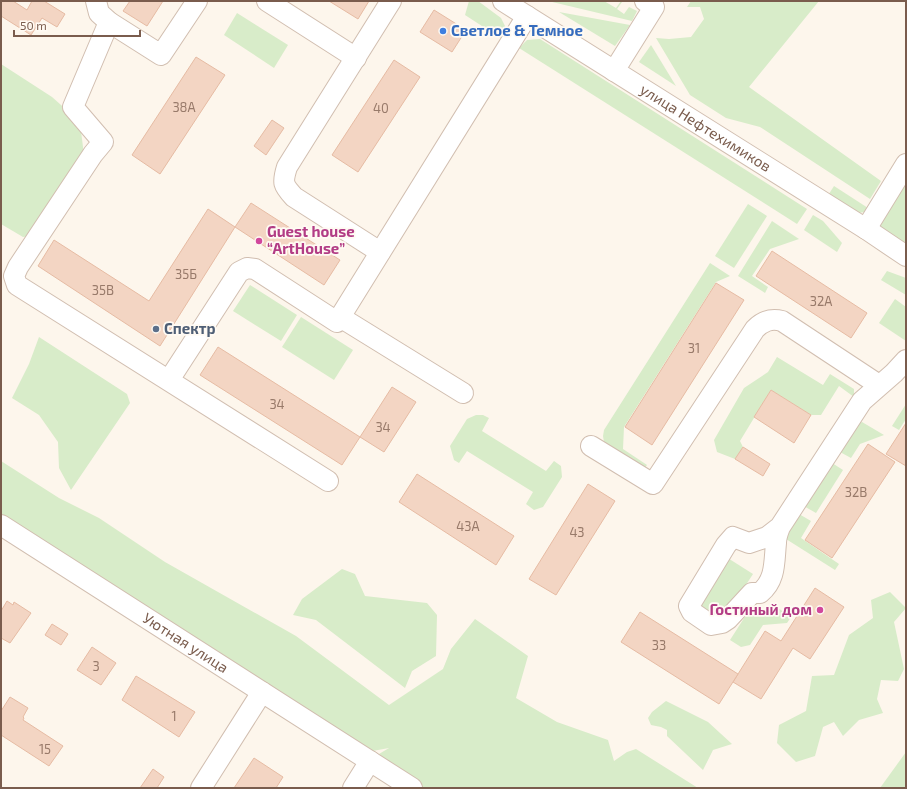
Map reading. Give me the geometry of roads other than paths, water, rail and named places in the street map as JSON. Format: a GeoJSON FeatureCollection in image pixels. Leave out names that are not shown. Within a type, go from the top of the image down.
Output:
{"type":"FeatureCollection","features":[{"type":"Feature","properties":{"kind":"street"},"geometry":{"type":"LineString","coordinates":[[96,1],[99,13],[109,22],[161,55],[198,1]]}},
{"type":"Feature","properties":{"kind":"street"},"geometry":{"type":"LineString","coordinates":[[267,1],[356,58]]}},
{"type":"Feature","properties":{"kind":"street"},"geometry":{"type":"LineString","coordinates":[[380,252],[294,197],[285,187],[283,179],[287,167],[391,1]]}},
{"type":"Feature","properties":{"kind":"street","name":"улица Нефтехимиков"},"geometry":{"type":"LineString","coordinates":[[503,1],[866,229],[906,256]]}},
{"type":"Feature","properties":{"kind":"street"},"geometry":{"type":"LineString","coordinates":[[614,71],[654,7],[645,1]]}},
{"type":"Feature","properties":{"kind":"street"},"geometry":{"type":"LineString","coordinates":[[169,380],[239,272],[247,268],[255,269],[337,322],[527,16]]}},
{"type":"Feature","properties":{"kind":"street"},"geometry":{"type":"LineString","coordinates":[[109,22],[73,107],[103,142],[93,154],[18,267],[14,276],[17,285],[328,481]]}},
{"type":"Feature","properties":{"kind":"street"},"geometry":{"type":"LineString","coordinates":[[866,229],[906,164]]}},
{"type":"Feature","properties":{"kind":"street"},"geometry":{"type":"LineString","coordinates":[[340,317],[462,393]]}},
{"type":"Feature","properties":{"kind":"street"},"geometry":{"type":"LineString","coordinates":[[591,446],[653,484],[755,329],[762,323],[774,319],[782,321],[879,385]]}},
{"type":"Feature","properties":{"kind":"street"},"geometry":{"type":"LineString","coordinates":[[749,543],[767,538],[780,527],[862,401],[894,373],[906,360]]}},
{"type":"Feature","properties":{"kind":"street","name":"Уютная улица"},"geometry":{"type":"LineString","coordinates":[[1,525],[412,788]]}},
{"type":"Feature","properties":{"kind":"street"},"geometry":{"type":"LineString","coordinates":[[775,561],[769,552],[760,546],[733,537],[726,545],[689,606],[692,612],[710,625],[722,623],[728,619],[752,593],[760,594],[766,588],[773,576],[775,561],[776,542],[780,527]]}},
{"type":"Feature","properties":{"kind":"street"},"geometry":{"type":"LineString","coordinates":[[201,788],[262,692]]}},
{"type":"Feature","properties":{"kind":"street"},"geometry":{"type":"LineString","coordinates":[[353,788],[370,760]]}},
{"type":"Feature","properties":{"kind":"place","name":"Светлое & Темное"},"geometry":{"type":"Point","coordinates":[443,31]}},
{"type":"Feature","properties":{"kind":"place","name":"Guest house “ArtHouse”"},"geometry":{"type":"Point","coordinates":[259,241]}},
{"type":"Feature","properties":{"kind":"place","name":"Спектр"},"geometry":{"type":"Point","coordinates":[156,329]}},
{"type":"Feature","properties":{"kind":"place","name":"Гостиный дом"},"geometry":{"type":"Point","coordinates":[820,610]}}]}
